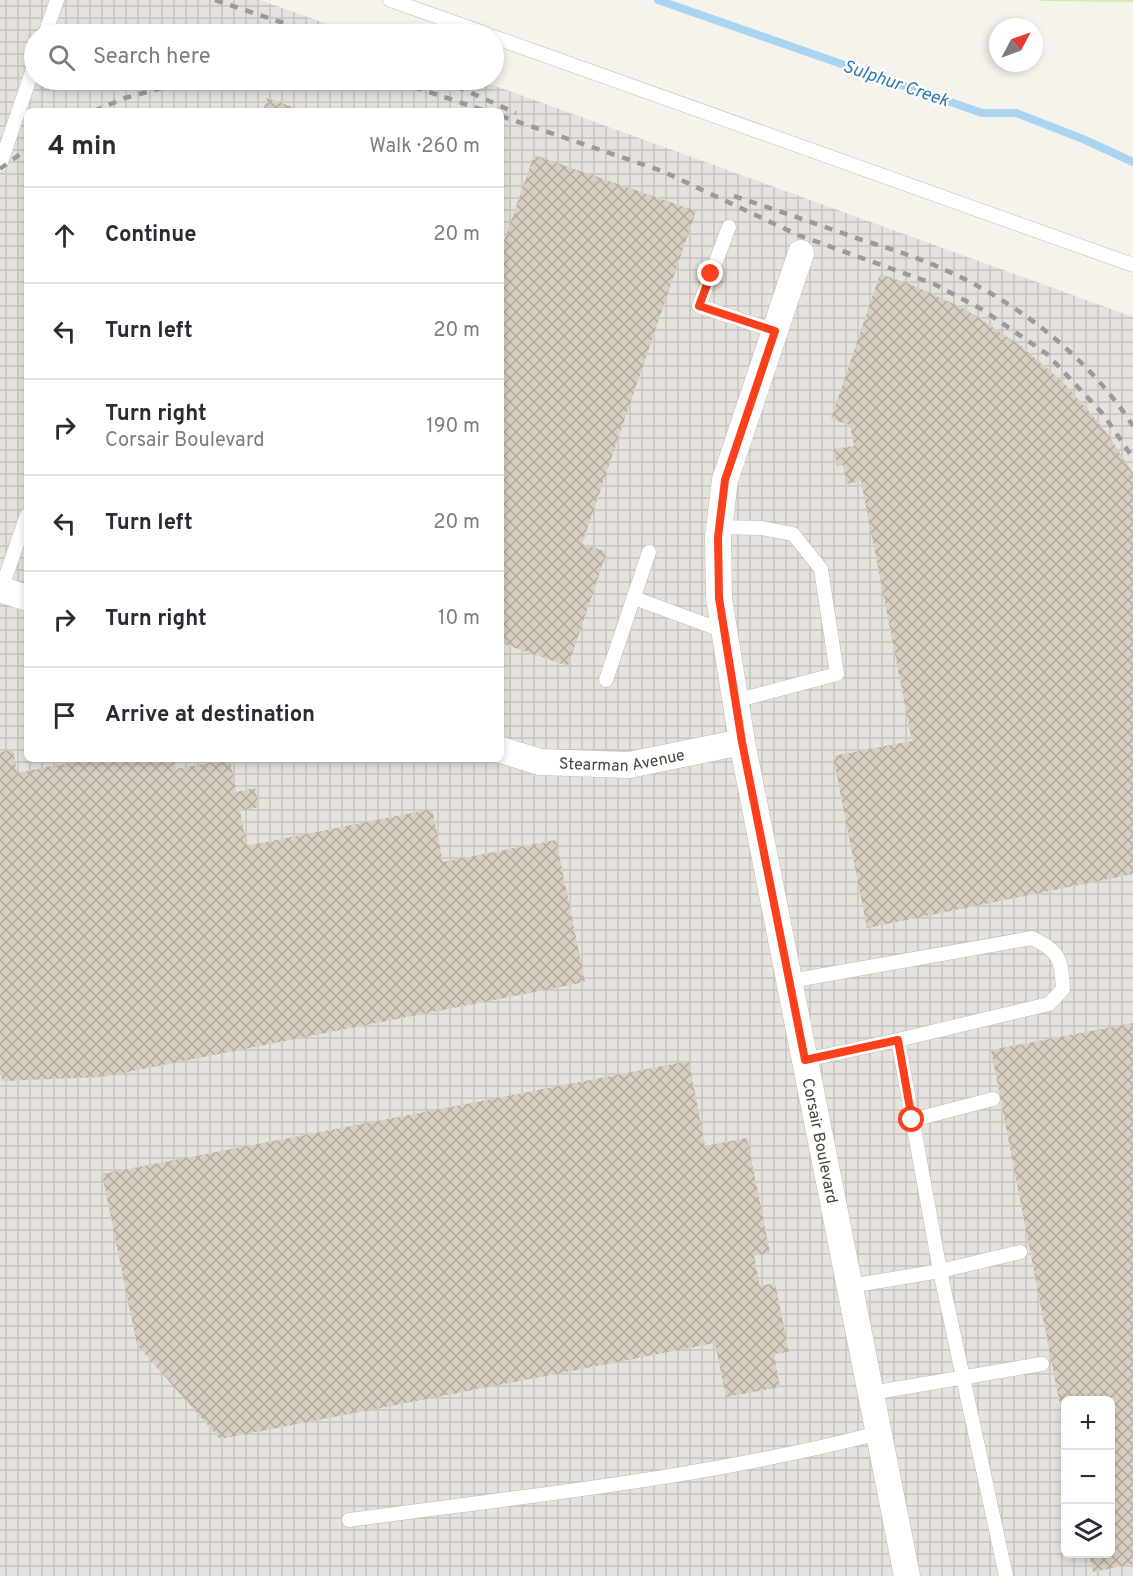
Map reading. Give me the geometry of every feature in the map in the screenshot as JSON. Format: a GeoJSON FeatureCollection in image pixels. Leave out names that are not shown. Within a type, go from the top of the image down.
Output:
{"type":"FeatureCollection","features":[{"type":"Feature","properties":{"kind":"street","name":"Corsair Boulevard"},"geometry":{"type":"LineString","coordinates":[[801,253],[725,480],[720,527],[719,598],[742,742],[907,1576]]}},
{"type":"Feature","properties":{"kind":"street"},"geometry":{"type":"LineString","coordinates":[[1,589],[24,597]]}},
{"type":"Feature","properties":{"kind":"street","name":"Stearman Avenue"},"geometry":{"type":"LineString","coordinates":[[504,751],[540,762],[630,765],[742,742]]}},
{"type":"Feature","properties":{"kind":"lane"},"geometry":{"type":"LineString","coordinates":[[49,24],[57,0]]}},
{"type":"Feature","properties":{"kind":"lane"},"geometry":{"type":"LineString","coordinates":[[390,0],[458,24]]}},
{"type":"Feature","properties":{"kind":"lane"},"geometry":{"type":"LineString","coordinates":[[504,41],[1133,266]]}},
{"type":"Feature","properties":{"kind":"lane"},"geometry":{"type":"LineString","coordinates":[[0,165],[26,90]]}},
{"type":"Feature","properties":{"kind":"lane"},"geometry":{"type":"LineString","coordinates":[[729,227],[699,306],[775,331]]}},
{"type":"Feature","properties":{"kind":"lane"},"geometry":{"type":"LineString","coordinates":[[1,589],[24,524]]}},
{"type":"Feature","properties":{"kind":"lane"},"geometry":{"type":"LineString","coordinates":[[720,527],[762,528],[793,534],[807,551],[821,569],[837,674],[735,701]]}},
{"type":"Feature","properties":{"kind":"lane"},"geometry":{"type":"LineString","coordinates":[[606,680],[649,552]]}},
{"type":"Feature","properties":{"kind":"lane"},"geometry":{"type":"LineString","coordinates":[[634,598],[724,631]]}},
{"type":"Feature","properties":{"kind":"lane"},"geometry":{"type":"LineString","coordinates":[[790,981],[1032,938],[1052,948],[1061,964],[1063,988],[1049,1004],[805,1060]]}},
{"type":"Feature","properties":{"kind":"lane"},"geometry":{"type":"LineString","coordinates":[[898,1040],[940,1270],[1006,1576]]}},
{"type":"Feature","properties":{"kind":"lane"},"geometry":{"type":"LineString","coordinates":[[912,1120],[993,1099]]}},
{"type":"Feature","properties":{"kind":"lane"},"geometry":{"type":"LineString","coordinates":[[850,1286],[940,1270],[1020,1252]]}},
{"type":"Feature","properties":{"kind":"lane"},"geometry":{"type":"LineString","coordinates":[[871,1394],[1042,1364]]}},
{"type":"Feature","properties":{"kind":"lane"},"geometry":{"type":"LineString","coordinates":[[349,1520],[697,1473],[822,1448],[879,1433]]}},
{"type":"Feature","properties":{"kind":"shaded area"},"geometry":{"type":"Polygon","coordinates":[[[0,0],[260,0],[327,24],[24,24],[24,90],[504,89],[1133,317],[1133,1576],[0,1576],[0,0]]]}},
{"type":"Feature","properties":{"kind":"green space"},"geometry":{"type":"Polygon","coordinates":[[[1039,0],[1133,0],[1133,2],[1042,1],[1039,0]]]}},
{"type":"Feature","properties":{"kind":"building"},"geometry":{"type":"Polygon","coordinates":[[[267,98],[295,108],[264,108],[267,98]]]}},
{"type":"Feature","properties":{"kind":"building"},"geometry":{"type":"Polygon","coordinates":[[[534,155],[696,211],[582,544],[607,552],[568,666],[504,644],[504,241],[534,155]]]}},
{"type":"Feature","properties":{"kind":"building"},"geometry":{"type":"Polygon","coordinates":[[[880,274],[910,284],[965,309],[1021,346],[1064,383],[1087,409],[1106,432],[1133,473],[1133,874],[867,928],[833,756],[912,741],[861,481],[847,484],[843,465],[837,466],[834,449],[854,446],[850,425],[831,419],[880,274]]]}},
{"type":"Feature","properties":{"kind":"building"},"geometry":{"type":"Polygon","coordinates":[[[13,750],[17,773],[74,762],[175,762],[176,769],[214,762],[231,762],[236,792],[255,788],[259,807],[240,811],[247,846],[432,809],[443,862],[556,840],[585,982],[102,1077],[2,1081],[0,1071],[0,752],[13,750]]]}},
{"type":"Feature","properties":{"kind":"building"},"geometry":{"type":"Polygon","coordinates":[[[1133,1023],[1133,1564],[1093,1572],[1090,1558],[1115,1558],[1115,1396],[1061,1396],[1061,1411],[991,1050],[1133,1023]]]}},
{"type":"Feature","properties":{"kind":"building"},"geometry":{"type":"Polygon","coordinates":[[[689,1061],[705,1146],[747,1138],[770,1253],[754,1256],[760,1286],[775,1283],[789,1352],[774,1354],[780,1387],[726,1397],[715,1343],[220,1439],[137,1345],[102,1174],[689,1061]]]}},
{"type":"Feature","properties":{"kind":"waterway","name":"Sulphur Creek"},"geometry":{"type":"LineString","coordinates":[[658,0],[982,113],[1016,113],[1083,139],[1133,162]]}},
{"type":"Feature","properties":{"kind":"railway"},"geometry":{"type":"LineString","coordinates":[[215,0],[286,24]]}},
{"type":"Feature","properties":{"kind":"railway"},"geometry":{"type":"LineString","coordinates":[[101,108],[125,98],[154,90]]}},
{"type":"Feature","properties":{"kind":"railway"},"geometry":{"type":"LineString","coordinates":[[423,90],[477,108]]}},
{"type":"Feature","properties":{"kind":"railway"},"geometry":{"type":"LineString","coordinates":[[464,90],[516,113]]}},
{"type":"Feature","properties":{"kind":"railway"},"geometry":{"type":"LineString","coordinates":[[504,117],[662,171],[798,235],[934,284],[983,310],[1047,354],[1103,414],[1133,458]]}},
{"type":"Feature","properties":{"kind":"railway"},"geometry":{"type":"LineString","coordinates":[[0,169],[24,151]]}},
{"type":"Feature","properties":{"kind":"railway"},"geometry":{"type":"LineString","coordinates":[[734,196],[924,261],[999,298],[1050,334],[1073,355],[1095,377],[1133,426]]}},
{"type":"Feature","properties":{"kind":"route"},"geometry":{"type":"LineString","coordinates":[[711,274],[699,306],[775,331],[725,480],[718,537],[719,598],[742,742],[805,1060],[898,1040],[912,1120]]}}]}
